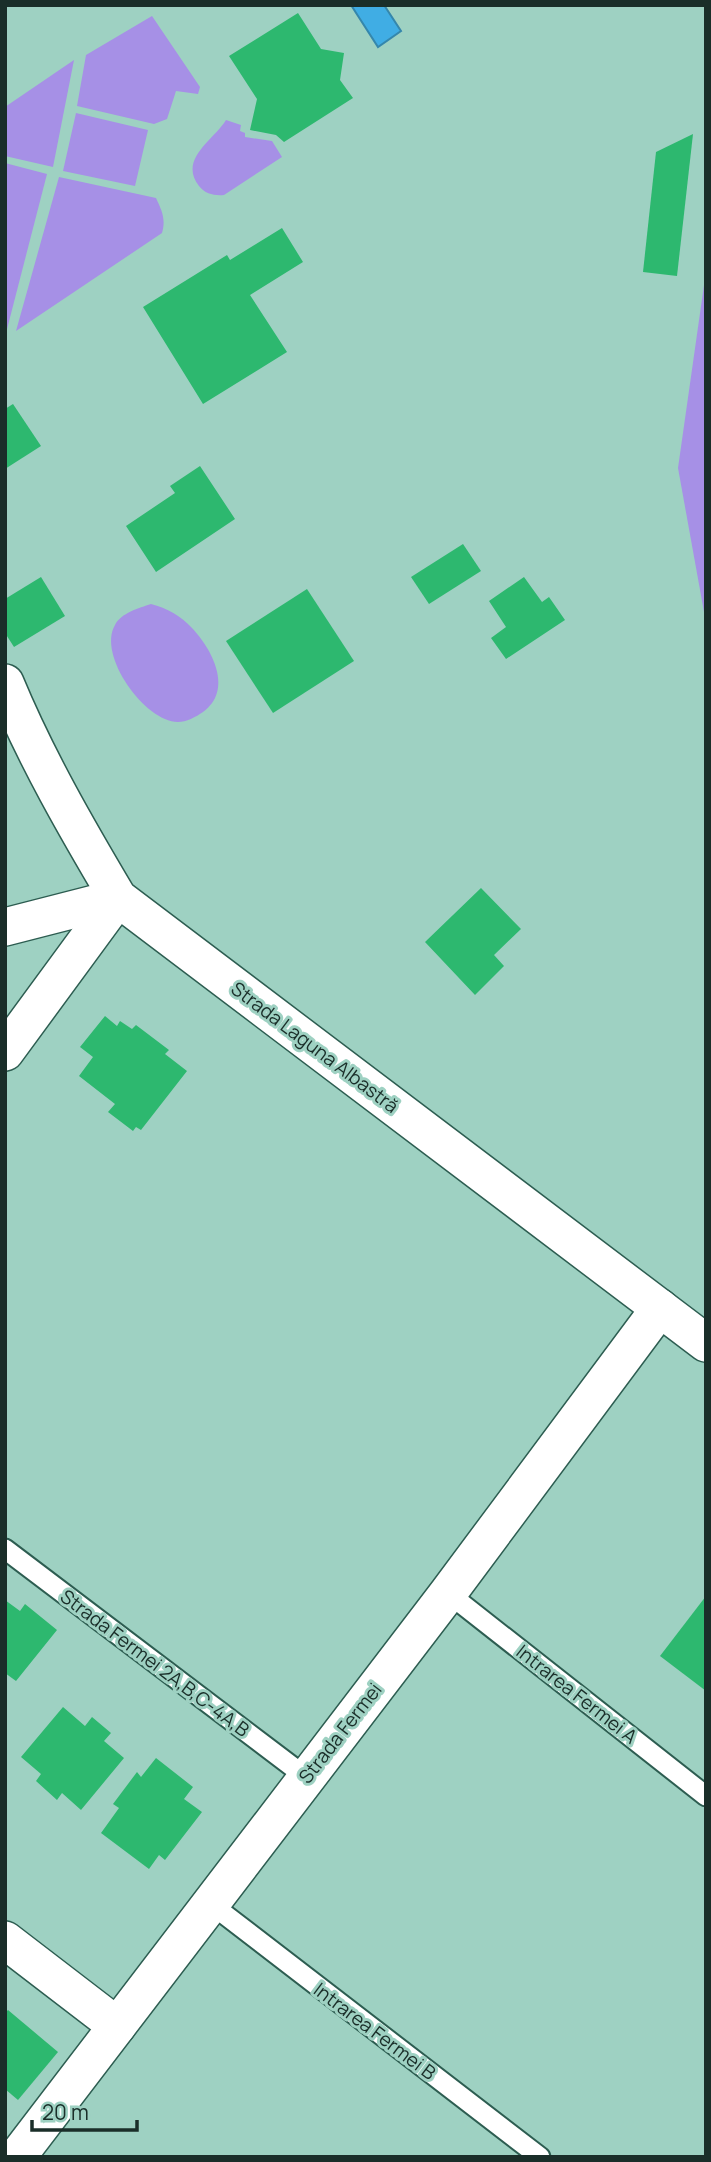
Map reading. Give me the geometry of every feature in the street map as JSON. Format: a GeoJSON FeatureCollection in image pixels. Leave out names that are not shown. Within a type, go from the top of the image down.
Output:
{"type":"FeatureCollection","features":[{"type":"Feature","properties":{"kind":"street","name":"Strada Laguna Albastră"},"geometry":{"type":"LineString","coordinates":[[9,700],[77,830],[118,898],[706,1343]]}},
{"type":"Feature","properties":{"kind":"street"},"geometry":{"type":"LineString","coordinates":[[5,927],[118,898]]}},
{"type":"Feature","properties":{"kind":"street"},"geometry":{"type":"LineString","coordinates":[[5,1052],[118,898]]}},
{"type":"Feature","properties":{"kind":"street","name":"Strada Fermei"},"geometry":{"type":"LineString","coordinates":[[18,2157],[448,1593],[660,1308]]}},
{"type":"Feature","properties":{"kind":"street"},"geometry":{"type":"LineString","coordinates":[[5,1940],[117,2026]]}},
{"type":"Feature","properties":{"kind":"lane","name":"Strada Fermei 2A,B,C-4A,B"},"geometry":{"type":"LineString","coordinates":[[5,1549],[306,1777]]}},
{"type":"Feature","properties":{"kind":"lane","name":"Intrarea Fermei A"},"geometry":{"type":"LineString","coordinates":[[448,1593],[706,1796]]}},
{"type":"Feature","properties":{"kind":"lane","name":"Intrarea Fermei B"},"geometry":{"type":"LineString","coordinates":[[211,1904],[540,2157]]}},
{"type":"Feature","properties":{"kind":"shaded area"},"geometry":{"type":"Polygon","coordinates":[[[152,16],[200,87],[198,94],[176,91],[167,119],[154,124],[77,106],[86,55],[152,16]]]}},
{"type":"Feature","properties":{"kind":"shaded area"},"geometry":{"type":"Polygon","coordinates":[[[74,60],[53,167],[5,156],[5,107],[74,60]]]}},
{"type":"Feature","properties":{"kind":"shaded area"},"geometry":{"type":"Polygon","coordinates":[[[76,113],[148,130],[135,186],[63,171],[76,113]]]}},
{"type":"Feature","properties":{"kind":"shaded area"},"geometry":{"type":"Polygon","coordinates":[[[226,120],[241,125],[240,131],[245,133],[245,137],[272,141],[282,157],[224,195],[214,195],[199,186],[193,167],[200,150],[226,120]]]}},
{"type":"Feature","properties":{"kind":"shaded area"},"geometry":{"type":"Polygon","coordinates":[[[5,163],[47,174],[5,337],[5,163]]]}},
{"type":"Feature","properties":{"kind":"shaded area"},"geometry":{"type":"Polygon","coordinates":[[[59,177],[156,198],[163,215],[162,233],[16,331],[59,177]]]}},
{"type":"Feature","properties":{"kind":"shaded area"},"geometry":{"type":"Polygon","coordinates":[[[706,271],[706,623],[678,468],[706,271]]]}},
{"type":"Feature","properties":{"kind":"shaded area"},"geometry":{"type":"Polygon","coordinates":[[[151,604],[173,613],[188,624],[207,647],[217,670],[217,693],[212,703],[191,719],[178,722],[165,719],[152,711],[127,685],[118,669],[111,638],[115,625],[121,617],[151,604]]]}},
{"type":"Feature","properties":{"kind":"water"},"geometry":{"type":"Polygon","coordinates":[[[351,5],[384,5],[401,31],[378,47],[351,5]]]}},
{"type":"Feature","properties":{"kind":"building"},"geometry":{"type":"Polygon","coordinates":[[[298,13],[321,49],[344,53],[340,80],[353,98],[284,142],[276,135],[250,130],[257,99],[229,56],[298,13]]]}},
{"type":"Feature","properties":{"kind":"building"},"geometry":{"type":"Polygon","coordinates":[[[693,134],[677,276],[643,272],[656,152],[693,134]]]}},
{"type":"Feature","properties":{"kind":"building"},"geometry":{"type":"Polygon","coordinates":[[[282,228],[303,262],[250,295],[287,352],[203,404],[143,307],[227,255],[230,260],[282,228]]]}},
{"type":"Feature","properties":{"kind":"building"},"geometry":{"type":"Polygon","coordinates":[[[13,404],[41,446],[5,469],[5,409],[13,404]]]}},
{"type":"Feature","properties":{"kind":"building"},"geometry":{"type":"Polygon","coordinates":[[[200,466],[235,519],[156,572],[126,526],[175,493],[170,486],[200,466]]]}},
{"type":"Feature","properties":{"kind":"building"},"geometry":{"type":"Polygon","coordinates":[[[463,544],[481,571],[429,604],[411,577],[463,544]]]}},
{"type":"Feature","properties":{"kind":"building"},"geometry":{"type":"Polygon","coordinates":[[[41,577],[65,616],[14,647],[5,633],[5,599],[41,577]]]}},
{"type":"Feature","properties":{"kind":"building"},"geometry":{"type":"Polygon","coordinates":[[[524,577],[542,602],[549,597],[565,620],[506,659],[491,638],[506,627],[489,601],[524,577]]]}},
{"type":"Feature","properties":{"kind":"building"},"geometry":{"type":"Polygon","coordinates":[[[307,589],[354,661],[273,713],[226,641],[307,589]]]}},
{"type":"Feature","properties":{"kind":"building"},"geometry":{"type":"Polygon","coordinates":[[[481,888],[521,929],[494,955],[504,966],[475,995],[425,942],[481,888]]]}},
{"type":"Feature","properties":{"kind":"building"},"geometry":{"type":"Polygon","coordinates":[[[105,1016],[117,1026],[120,1021],[132,1029],[136,1025],[169,1050],[165,1054],[187,1071],[141,1130],[136,1127],[133,1131],[108,1112],[115,1104],[79,1076],[93,1057],[80,1047],[105,1016]]]}},
{"type":"Feature","properties":{"kind":"building"},"geometry":{"type":"Polygon","coordinates":[[[706,1596],[706,1691],[660,1656],[706,1596]]]}},
{"type":"Feature","properties":{"kind":"building"},"geometry":{"type":"Polygon","coordinates":[[[5,1600],[20,1611],[25,1604],[57,1630],[16,1681],[5,1673],[5,1600]]]}},
{"type":"Feature","properties":{"kind":"building"},"geometry":{"type":"Polygon","coordinates":[[[63,1707],[85,1726],[92,1717],[111,1733],[104,1741],[124,1758],[81,1810],[62,1793],[57,1800],[36,1781],[41,1774],[21,1757],[63,1707]]]}},
{"type":"Feature","properties":{"kind":"building"},"geometry":{"type":"Polygon","coordinates":[[[156,1758],[193,1787],[184,1799],[202,1812],[165,1860],[159,1855],[149,1869],[101,1833],[119,1808],[113,1804],[137,1772],[141,1777],[156,1758]]]}},
{"type":"Feature","properties":{"kind":"building"},"geometry":{"type":"Polygon","coordinates":[[[8,2010],[58,2052],[18,2100],[5,2089],[5,2013],[8,2010]]]}}]}
